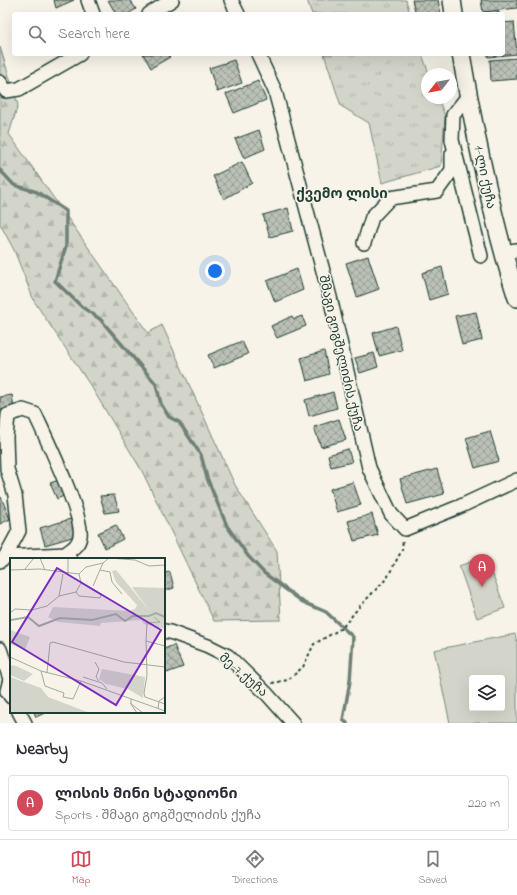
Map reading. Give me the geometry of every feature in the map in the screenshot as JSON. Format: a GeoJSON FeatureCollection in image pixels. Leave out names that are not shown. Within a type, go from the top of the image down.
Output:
{"type":"FeatureCollection","features":[{"type":"Feature","properties":{"kind":"main road"},"geometry":{"type":"LineString","coordinates":[[452,0],[454,12]]}},
{"type":"Feature","properties":{"kind":"main road","name":"1-ლი ქუჩა"},"geometry":{"type":"LineString","coordinates":[[461,56],[468,96],[510,251],[517,298]]}},
{"type":"Feature","properties":{"kind":"street"},"geometry":{"type":"LineString","coordinates":[[88,0],[92,12]]}},
{"type":"Feature","properties":{"kind":"street"},"geometry":{"type":"LineString","coordinates":[[152,12],[172,0]]}},
{"type":"Feature","properties":{"kind":"street"},"geometry":{"type":"LineString","coordinates":[[231,0],[237,12]]}},
{"type":"Feature","properties":{"kind":"street"},"geometry":{"type":"LineString","coordinates":[[0,82],[6,91],[19,89],[77,56]]}},
{"type":"Feature","properties":{"kind":"street","name":"შმაგი გოგშელიძის ქუჩა"},"geometry":{"type":"LineString","coordinates":[[259,56],[275,91],[328,289],[369,468],[391,514],[405,529]]}},
{"type":"Feature","properties":{"kind":"street"},"geometry":{"type":"LineString","coordinates":[[364,243],[372,217],[390,198],[437,190],[452,170],[453,115],[468,96]]}},
{"type":"Feature","properties":{"kind":"street"},"geometry":{"type":"LineString","coordinates":[[452,140],[481,256]]}},
{"type":"Feature","properties":{"kind":"street"},"geometry":{"type":"LineString","coordinates":[[2,559],[19,531],[15,495],[7,469],[6,437],[8,415],[23,410],[35,414],[70,494],[80,526],[81,535],[77,545],[68,557],[35,558]]}},
{"type":"Feature","properties":{"kind":"street"},"geometry":{"type":"LineString","coordinates":[[405,529],[461,506],[517,480]]}},
{"type":"Feature","properties":{"kind":"street","name":"მე-7 ქუჩა"},"geometry":{"type":"LineString","coordinates":[[165,631],[208,646],[228,656],[260,686],[293,723]]}},
{"type":"Feature","properties":{"kind":"street"},"geometry":{"type":"LineString","coordinates":[[0,649],[10,679],[7,691],[10,696]]}},
{"type":"Feature","properties":{"kind":"street"},"geometry":{"type":"LineString","coordinates":[[20,713],[25,723]]}},
{"type":"Feature","properties":{"kind":"path"},"geometry":{"type":"LineString","coordinates":[[260,686],[288,680],[303,667],[314,644],[342,628],[359,607],[387,578],[402,550],[405,529]]}},
{"type":"Feature","properties":{"kind":"green space"},"geometry":{"type":"Polygon","coordinates":[[[307,0],[406,0],[409,12],[311,12],[307,0]]]}},
{"type":"Feature","properties":{"kind":"green space"},"geometry":{"type":"Polygon","coordinates":[[[0,47],[18,105],[9,134],[148,333],[162,325],[235,485],[277,551],[281,620],[214,621],[142,471],[92,388],[34,301],[14,250],[0,224],[0,47]]]}},
{"type":"Feature","properties":{"kind":"green space"},"geometry":{"type":"Polygon","coordinates":[[[325,56],[423,56],[427,68],[421,68],[421,104],[440,104],[445,116],[441,166],[382,183],[369,123],[341,106],[325,56]]]}},
{"type":"Feature","properties":{"kind":"green space"},"geometry":{"type":"Polygon","coordinates":[[[486,556],[505,608],[477,618],[459,566],[486,556]]]}},
{"type":"Feature","properties":{"kind":"green space"},"geometry":{"type":"Polygon","coordinates":[[[515,634],[517,642],[517,723],[450,723],[434,650],[515,634]]]}},
{"type":"Feature","properties":{"kind":"building"},"geometry":{"type":"Polygon","coordinates":[[[54,0],[74,0],[56,8],[54,0]]]}},
{"type":"Feature","properties":{"kind":"building"},"geometry":{"type":"Polygon","coordinates":[[[108,0],[130,0],[136,9],[131,12],[115,12],[108,0]]]}},
{"type":"Feature","properties":{"kind":"building"},"geometry":{"type":"Polygon","coordinates":[[[412,0],[438,0],[441,12],[415,12],[412,0]]]}},
{"type":"Feature","properties":{"kind":"building"},"geometry":{"type":"Polygon","coordinates":[[[481,0],[517,0],[517,8],[483,12],[481,0]]]}},
{"type":"Feature","properties":{"kind":"building"},"geometry":{"type":"Polygon","coordinates":[[[514,22],[517,54],[505,55],[505,23],[514,22]]]}},
{"type":"Feature","properties":{"kind":"building"},"geometry":{"type":"Polygon","coordinates":[[[144,56],[170,57],[151,68],[144,56]]]}},
{"type":"Feature","properties":{"kind":"building"},"geometry":{"type":"Polygon","coordinates":[[[517,58],[517,79],[491,81],[490,60],[517,58]]]}},
{"type":"Feature","properties":{"kind":"building"},"geometry":{"type":"Polygon","coordinates":[[[234,60],[242,83],[217,92],[209,68],[234,60]]]}},
{"type":"Feature","properties":{"kind":"building"},"geometry":{"type":"Polygon","coordinates":[[[258,81],[266,100],[234,113],[226,94],[258,81]]]}},
{"type":"Feature","properties":{"kind":"building"},"geometry":{"type":"Polygon","coordinates":[[[259,130],[265,149],[244,158],[235,139],[259,130]]]}},
{"type":"Feature","properties":{"kind":"building"},"geometry":{"type":"Polygon","coordinates":[[[242,162],[252,183],[224,199],[213,176],[242,162]]]}},
{"type":"Feature","properties":{"kind":"building"},"geometry":{"type":"Polygon","coordinates":[[[288,208],[293,231],[270,237],[263,215],[288,208]]]}},
{"type":"Feature","properties":{"kind":"building"},"geometry":{"type":"Polygon","coordinates":[[[368,256],[379,289],[357,297],[346,263],[368,256]]]}},
{"type":"Feature","properties":{"kind":"building"},"geometry":{"type":"Polygon","coordinates":[[[442,267],[448,294],[429,300],[422,273],[442,267]]]}},
{"type":"Feature","properties":{"kind":"building"},"geometry":{"type":"Polygon","coordinates":[[[297,269],[303,290],[275,302],[267,281],[297,269]]]}},
{"type":"Feature","properties":{"kind":"building"},"geometry":{"type":"Polygon","coordinates":[[[476,312],[482,340],[462,345],[455,316],[476,312]]]}},
{"type":"Feature","properties":{"kind":"building"},"geometry":{"type":"Polygon","coordinates":[[[292,316],[294,319],[302,316],[306,326],[277,338],[271,326],[292,316]]]}},
{"type":"Feature","properties":{"kind":"building"},"geometry":{"type":"Polygon","coordinates":[[[396,326],[402,350],[379,356],[373,333],[396,326]]]}},
{"type":"Feature","properties":{"kind":"building"},"geometry":{"type":"Polygon","coordinates":[[[242,341],[248,354],[214,368],[208,355],[242,341]]]}},
{"type":"Feature","properties":{"kind":"building"},"geometry":{"type":"Polygon","coordinates":[[[324,351],[329,374],[307,381],[301,358],[324,351]]]}},
{"type":"Feature","properties":{"kind":"building"},"geometry":{"type":"Polygon","coordinates":[[[374,353],[378,367],[360,373],[355,358],[374,353]]]}},
{"type":"Feature","properties":{"kind":"building"},"geometry":{"type":"Polygon","coordinates":[[[333,392],[337,408],[309,416],[305,400],[333,392]]]}},
{"type":"Feature","properties":{"kind":"building"},"geometry":{"type":"Polygon","coordinates":[[[12,395],[14,408],[0,410],[0,397],[12,395]]]}},
{"type":"Feature","properties":{"kind":"building"},"geometry":{"type":"Polygon","coordinates":[[[339,419],[346,440],[321,447],[314,427],[339,419]]]}},
{"type":"Feature","properties":{"kind":"building"},"geometry":{"type":"Polygon","coordinates":[[[490,431],[499,461],[475,468],[466,438],[490,431]]]}},
{"type":"Feature","properties":{"kind":"building"},"geometry":{"type":"Polygon","coordinates":[[[348,449],[352,462],[331,467],[328,455],[348,449]]]}},
{"type":"Feature","properties":{"kind":"building"},"geometry":{"type":"Polygon","coordinates":[[[437,469],[444,494],[407,504],[400,479],[437,469]]]}},
{"type":"Feature","properties":{"kind":"building"},"geometry":{"type":"Polygon","coordinates":[[[62,479],[68,494],[57,499],[50,483],[62,479]]]}},
{"type":"Feature","properties":{"kind":"building"},"geometry":{"type":"Polygon","coordinates":[[[353,482],[361,505],[337,512],[330,489],[353,482]]]}},
{"type":"Feature","properties":{"kind":"building"},"geometry":{"type":"Polygon","coordinates":[[[114,495],[119,511],[105,513],[100,496],[114,495]]]}},
{"type":"Feature","properties":{"kind":"building"},"geometry":{"type":"Polygon","coordinates":[[[0,497],[10,519],[0,524],[0,497]]]}},
{"type":"Feature","properties":{"kind":"building"},"geometry":{"type":"Polygon","coordinates":[[[372,514],[378,535],[354,541],[348,521],[372,514]]]}},
{"type":"Feature","properties":{"kind":"building"},"geometry":{"type":"Polygon","coordinates":[[[74,518],[79,535],[45,545],[40,528],[74,518]]]}},
{"type":"Feature","properties":{"kind":"building"},"geometry":{"type":"Polygon","coordinates":[[[116,525],[123,539],[105,548],[98,533],[116,525]]]}},
{"type":"Feature","properties":{"kind":"building"},"geometry":{"type":"Polygon","coordinates":[[[170,572],[174,588],[165,591],[165,573],[170,572]]]}},
{"type":"Feature","properties":{"kind":"building"},"geometry":{"type":"Polygon","coordinates":[[[174,645],[183,667],[165,674],[165,649],[174,645]]]}},
{"type":"Feature","properties":{"kind":"building"},"geometry":{"type":"Polygon","coordinates":[[[34,713],[45,713],[36,717],[34,713]]]}},
{"type":"Feature","properties":{"kind":"waterway"},"geometry":{"type":"LineString","coordinates":[[0,170],[14,185],[37,192],[66,211],[66,246],[55,281],[82,307],[100,319],[156,384],[161,404],[169,417],[179,422],[201,455],[207,478],[227,526],[248,556],[264,573],[303,602],[326,612],[353,637],[350,681],[343,720],[347,723]]}},
{"type":"Feature","properties":{"kind":"place","name":"ლისის მინი სტადიონი"},"geometry":{"type":"Point","coordinates":[482,587]}},
{"type":"Feature","properties":{"kind":"district","name":"ქვემო ლისი"},"geometry":{"type":"Point","coordinates":[342,193]}}]}
